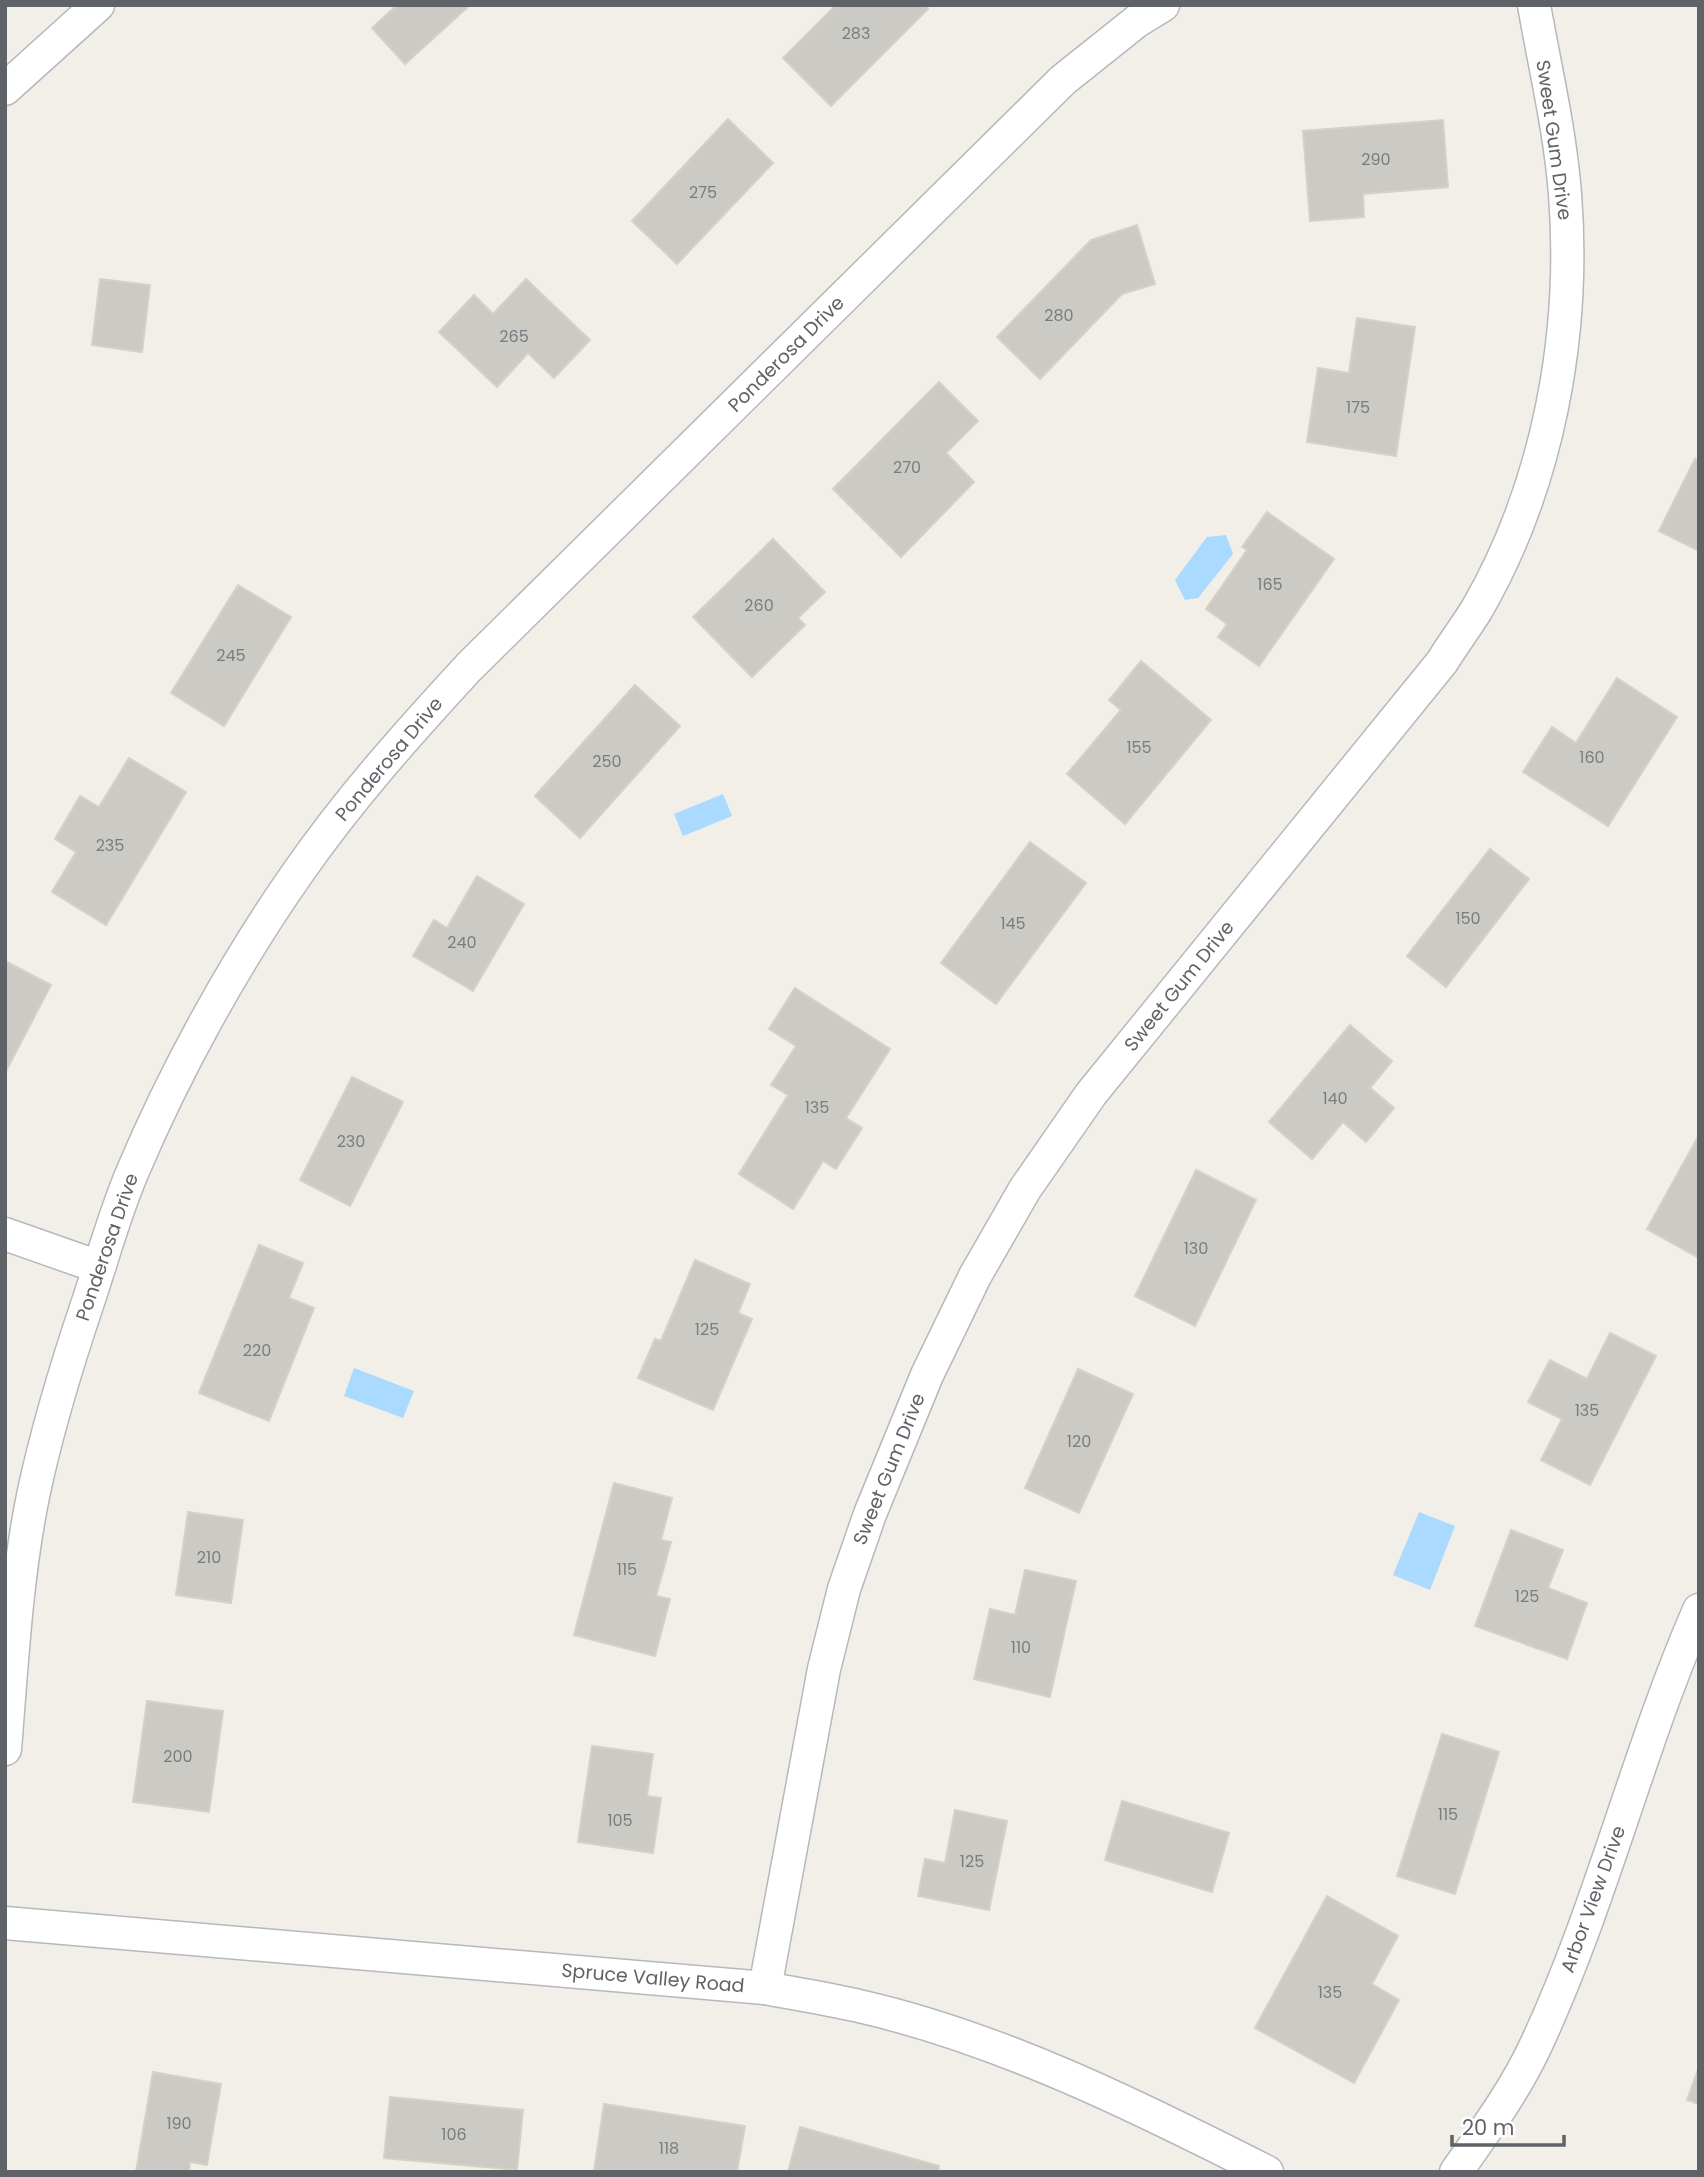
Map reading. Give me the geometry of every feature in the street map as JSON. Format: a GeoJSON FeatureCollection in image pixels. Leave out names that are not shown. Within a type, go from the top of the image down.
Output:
{"type":"FeatureCollection","features":[{"type":"Feature","properties":{"kind":"street"},"geometry":{"type":"LineString","coordinates":[[5,89],[97,5]]}},
{"type":"Feature","properties":{"kind":"street","name":"Ponderosa Drive"},"geometry":{"type":"LineString","coordinates":[[5,1749],[19,1584],[33,1499],[51,1416],[99,1267],[131,1174],[169,1092],[206,1021],[298,873],[402,740],[469,667],[1063,80],[1137,21],[1163,5]]}},
{"type":"Feature","properties":{"kind":"street","name":"Sweet Gum Drive"},"geometry":{"type":"LineString","coordinates":[[765,1988],[824,1669],[844,1589],[870,1514],[922,1386],[975,1276],[1025,1189],[1091,1094],[1441,662],[1477,609],[1502,560],[1525,503],[1544,443],[1566,309],[1565,193],[1534,5]]}},
{"type":"Feature","properties":{"kind":"street"},"geometry":{"type":"LineString","coordinates":[[5,1234],[99,1267]]}},
{"type":"Feature","properties":{"kind":"street","name":"Arbor View Drive"},"geometry":{"type":"LineString","coordinates":[[1456,2172],[1501,2108],[1534,2049],[1560,1989],[1699,1610]]}},
{"type":"Feature","properties":{"kind":"street","name":"Spruce Valley Road"},"geometry":{"type":"LineString","coordinates":[[5,1923],[765,1988],[861,2006],[958,2035],[1075,2079],[1267,2172]]}},
{"type":"Feature","properties":{"kind":"water"},"geometry":{"type":"Polygon","coordinates":[[[1226,535],[1233,554],[1198,598],[1185,600],[1175,580],[1207,537],[1226,535]]]}},
{"type":"Feature","properties":{"kind":"water"},"geometry":{"type":"Polygon","coordinates":[[[723,794],[732,816],[683,836],[674,814],[723,794]]]}},
{"type":"Feature","properties":{"kind":"water"},"geometry":{"type":"Polygon","coordinates":[[[354,1368],[414,1391],[403,1418],[344,1396],[354,1368]]]}},
{"type":"Feature","properties":{"kind":"water"},"geometry":{"type":"Polygon","coordinates":[[[1419,1512],[1455,1526],[1430,1590],[1393,1575],[1419,1512]]]}},
{"type":"Feature","properties":{"kind":"building"},"geometry":{"type":"Polygon","coordinates":[[[397,5],[470,5],[405,64],[372,28],[397,5]]]}},
{"type":"Feature","properties":{"kind":"building"},"geometry":{"type":"Polygon","coordinates":[[[836,5],[925,5],[928,9],[831,106],[783,58],[836,5]]]}},
{"type":"Feature","properties":{"kind":"building"},"geometry":{"type":"Polygon","coordinates":[[[728,119],[773,163],[677,264],[632,221],[728,119]]]}},
{"type":"Feature","properties":{"kind":"building"},"geometry":{"type":"Polygon","coordinates":[[[1443,120],[1448,187],[1363,194],[1364,217],[1310,221],[1303,131],[1443,120]]]}},
{"type":"Feature","properties":{"kind":"building"},"geometry":{"type":"Polygon","coordinates":[[[1137,225],[1155,284],[1122,294],[1040,379],[997,337],[1091,240],[1137,225]]]}},
{"type":"Feature","properties":{"kind":"building"},"geometry":{"type":"Polygon","coordinates":[[[100,279],[150,285],[142,352],[92,345],[100,279]]]}},
{"type":"Feature","properties":{"kind":"building"},"geometry":{"type":"Polygon","coordinates":[[[526,279],[590,340],[554,378],[528,353],[497,387],[439,332],[474,295],[493,314],[526,279]]]}},
{"type":"Feature","properties":{"kind":"building"},"geometry":{"type":"Polygon","coordinates":[[[1357,318],[1415,327],[1396,456],[1307,442],[1318,368],[1349,373],[1357,318]]]}},
{"type":"Feature","properties":{"kind":"building"},"geometry":{"type":"Polygon","coordinates":[[[939,382],[978,421],[946,453],[974,482],[901,557],[833,489],[939,382]]]}},
{"type":"Feature","properties":{"kind":"building"},"geometry":{"type":"Polygon","coordinates":[[[1695,459],[1699,461],[1699,551],[1659,531],[1695,459]]]}},
{"type":"Feature","properties":{"kind":"building"},"geometry":{"type":"Polygon","coordinates":[[[1267,512],[1334,559],[1259,666],[1218,637],[1227,624],[1206,609],[1247,550],[1242,547],[1267,512]]]}},
{"type":"Feature","properties":{"kind":"building"},"geometry":{"type":"Polygon","coordinates":[[[773,539],[825,592],[798,618],[805,625],[752,677],[693,617],[773,539]]]}},
{"type":"Feature","properties":{"kind":"building"},"geometry":{"type":"Polygon","coordinates":[[[238,585],[291,617],[224,726],[171,693],[238,585]]]}},
{"type":"Feature","properties":{"kind":"building"},"geometry":{"type":"Polygon","coordinates":[[[1141,661],[1211,720],[1125,824],[1067,774],[1121,710],[1109,700],[1141,661]]]}},
{"type":"Feature","properties":{"kind":"building"},"geometry":{"type":"Polygon","coordinates":[[[1617,678],[1677,717],[1608,826],[1523,772],[1552,727],[1576,743],[1617,678]]]}},
{"type":"Feature","properties":{"kind":"building"},"geometry":{"type":"Polygon","coordinates":[[[635,685],[680,726],[580,838],[535,796],[635,685]]]}},
{"type":"Feature","properties":{"kind":"building"},"geometry":{"type":"Polygon","coordinates":[[[129,758],[186,792],[106,925],[52,892],[76,852],[55,839],[80,796],[99,807],[129,758]]]}},
{"type":"Feature","properties":{"kind":"building"},"geometry":{"type":"Polygon","coordinates":[[[1030,842],[1086,883],[996,1004],[941,963],[1030,842]]]}},
{"type":"Feature","properties":{"kind":"building"},"geometry":{"type":"Polygon","coordinates":[[[1490,849],[1529,879],[1446,987],[1407,956],[1490,849]]]}},
{"type":"Feature","properties":{"kind":"building"},"geometry":{"type":"Polygon","coordinates":[[[477,876],[524,904],[473,991],[413,956],[434,920],[447,928],[477,876]]]}},
{"type":"Feature","properties":{"kind":"building"},"geometry":{"type":"Polygon","coordinates":[[[5,961],[51,985],[5,1073],[5,961]]]}},
{"type":"Feature","properties":{"kind":"building"},"geometry":{"type":"Polygon","coordinates":[[[795,988],[890,1049],[846,1118],[862,1128],[836,1169],[823,1161],[793,1209],[739,1174],[788,1095],[771,1085],[796,1046],[769,1029],[795,988]]]}},
{"type":"Feature","properties":{"kind":"building"},"geometry":{"type":"Polygon","coordinates":[[[1350,1025],[1392,1061],[1370,1088],[1394,1108],[1366,1142],[1343,1122],[1312,1159],[1269,1122],[1350,1025]]]}},
{"type":"Feature","properties":{"kind":"building"},"geometry":{"type":"Polygon","coordinates":[[[352,1077],[403,1102],[350,1206],[300,1180],[352,1077]]]}},
{"type":"Feature","properties":{"kind":"building"},"geometry":{"type":"Polygon","coordinates":[[[1699,1135],[1699,1258],[1647,1229],[1699,1135]]]}},
{"type":"Feature","properties":{"kind":"building"},"geometry":{"type":"Polygon","coordinates":[[[1196,1170],[1256,1200],[1195,1326],[1135,1296],[1196,1170]]]}},
{"type":"Feature","properties":{"kind":"building"},"geometry":{"type":"Polygon","coordinates":[[[259,1245],[303,1263],[289,1298],[314,1308],[269,1421],[199,1393],[259,1245]]]}},
{"type":"Feature","properties":{"kind":"building"},"geometry":{"type":"Polygon","coordinates":[[[695,1260],[750,1284],[738,1313],[752,1319],[713,1410],[638,1378],[655,1339],[661,1341],[695,1260]]]}},
{"type":"Feature","properties":{"kind":"building"},"geometry":{"type":"Polygon","coordinates":[[[1610,1333],[1656,1356],[1590,1485],[1541,1460],[1562,1419],[1528,1402],[1550,1360],[1587,1379],[1610,1333]]]}},
{"type":"Feature","properties":{"kind":"building"},"geometry":{"type":"Polygon","coordinates":[[[1078,1369],[1133,1394],[1079,1513],[1025,1488],[1078,1369]]]}},
{"type":"Feature","properties":{"kind":"building"},"geometry":{"type":"Polygon","coordinates":[[[614,1483],[672,1498],[661,1540],[671,1542],[656,1596],[670,1599],[655,1656],[574,1635],[614,1483]]]}},
{"type":"Feature","properties":{"kind":"building"},"geometry":{"type":"Polygon","coordinates":[[[188,1512],[243,1520],[231,1603],[176,1595],[188,1512]]]}},
{"type":"Feature","properties":{"kind":"building"},"geometry":{"type":"Polygon","coordinates":[[[1511,1530],[1563,1550],[1548,1588],[1587,1603],[1567,1659],[1475,1626],[1511,1530]]]}},
{"type":"Feature","properties":{"kind":"building"},"geometry":{"type":"Polygon","coordinates":[[[1025,1570],[1076,1581],[1050,1697],[974,1679],[990,1609],[1015,1615],[1025,1570]]]}},
{"type":"Feature","properties":{"kind":"building"},"geometry":{"type":"Polygon","coordinates":[[[147,1701],[223,1711],[209,1812],[133,1802],[147,1701]]]}},
{"type":"Feature","properties":{"kind":"building"},"geometry":{"type":"Polygon","coordinates":[[[1442,1734],[1499,1752],[1455,1894],[1397,1876],[1442,1734]]]}},
{"type":"Feature","properties":{"kind":"building"},"geometry":{"type":"Polygon","coordinates":[[[592,1746],[653,1754],[647,1796],[661,1798],[653,1853],[578,1842],[592,1746]]]}},
{"type":"Feature","properties":{"kind":"building"},"geometry":{"type":"Polygon","coordinates":[[[1122,1801],[1229,1833],[1212,1892],[1105,1860],[1122,1801]]]}},
{"type":"Feature","properties":{"kind":"building"},"geometry":{"type":"Polygon","coordinates":[[[955,1810],[1007,1821],[989,1910],[918,1896],[925,1859],[945,1863],[955,1810]]]}},
{"type":"Feature","properties":{"kind":"building"},"geometry":{"type":"Polygon","coordinates":[[[1327,1896],[1398,1936],[1372,1984],[1399,2000],[1354,2083],[1255,2028],[1327,1896]]]}},
{"type":"Feature","properties":{"kind":"building"},"geometry":{"type":"Polygon","coordinates":[[[1699,2067],[1699,2104],[1687,2100],[1699,2067]]]}},
{"type":"Feature","properties":{"kind":"building"},"geometry":{"type":"Polygon","coordinates":[[[153,2072],[221,2084],[207,2165],[190,2162],[189,2172],[136,2172],[153,2072]]]}},
{"type":"Feature","properties":{"kind":"building"},"geometry":{"type":"Polygon","coordinates":[[[390,2097],[523,2110],[517,2170],[384,2158],[390,2097]]]}},
{"type":"Feature","properties":{"kind":"building"},"geometry":{"type":"Polygon","coordinates":[[[604,2104],[745,2126],[737,2172],[594,2171],[604,2104]]]}},
{"type":"Feature","properties":{"kind":"building"},"geometry":{"type":"Polygon","coordinates":[[[800,2127],[939,2166],[938,2172],[788,2172],[800,2127]]]}}]}
